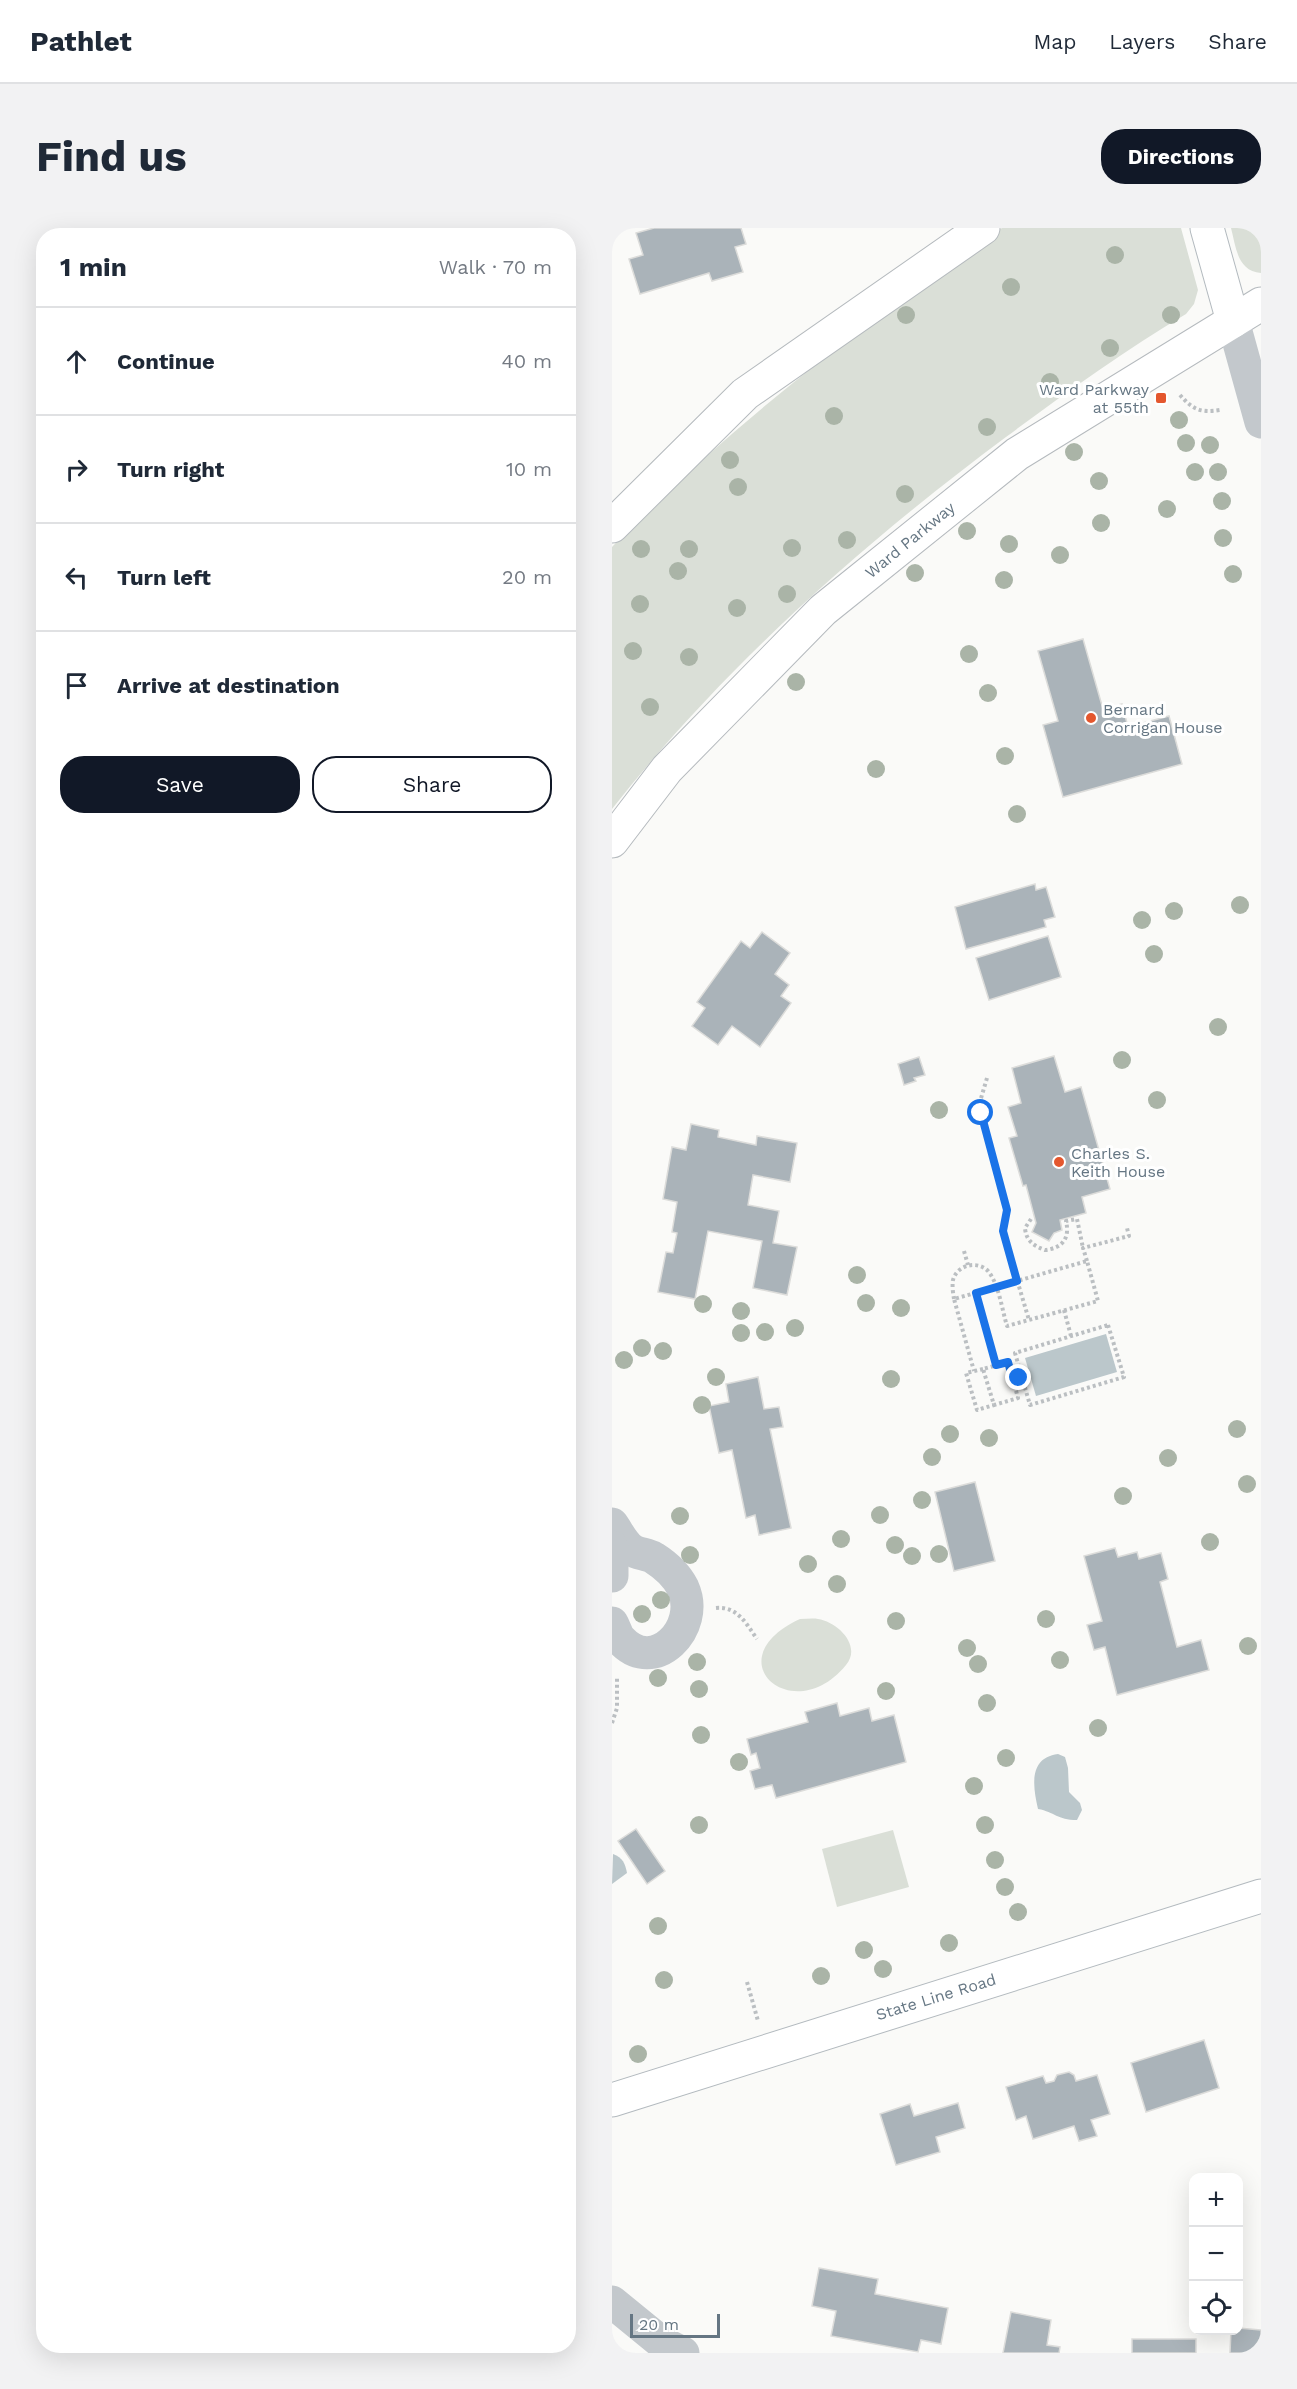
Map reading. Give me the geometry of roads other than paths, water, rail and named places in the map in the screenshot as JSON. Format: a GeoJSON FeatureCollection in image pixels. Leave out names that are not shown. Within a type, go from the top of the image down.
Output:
{"type":"FeatureCollection","features":[{"type":"Feature","properties":{"kind":"main road"},"geometry":{"type":"LineString","coordinates":[[612,526],[745,394],[983,228]]}},
{"type":"Feature","properties":{"kind":"main road"},"geometry":{"type":"LineString","coordinates":[[1207,228],[1233,321]]}},
{"type":"Feature","properties":{"kind":"main road","name":"Ward Parkway"},"geometry":{"type":"LineString","coordinates":[[612,841],[667,769],[823,610],[1017,454],[1261,304]]}},
{"type":"Feature","properties":{"kind":"main road","name":"State Line Road"},"geometry":{"type":"LineString","coordinates":[[612,2100],[1261,1896]]}},
{"type":"Feature","properties":{"kind":"street"},"geometry":{"type":"LineString","coordinates":[[1233,321],[1261,422]]}},
{"type":"Feature","properties":{"kind":"street"},"geometry":{"type":"LineString","coordinates":[[612,1524],[632,1550],[653,1558],[673,1573],[683,1588],[687,1606],[686,1622],[677,1638],[653,1652],[635,1650],[621,1640],[612,1623]]}},
{"type":"Feature","properties":{"kind":"street"},"geometry":{"type":"LineString","coordinates":[[612,1547],[612,1576]]}},
{"type":"Feature","properties":{"kind":"street"},"geometry":{"type":"LineString","coordinates":[[612,2302],[662,2342],[683,2353]]}},
{"type":"Feature","properties":{"kind":"place","name":"Ward Parkway at 55th"},"geometry":{"type":"Point","coordinates":[1161,398]}},
{"type":"Feature","properties":{"kind":"place","name":"Bernard Corrigan House"},"geometry":{"type":"Point","coordinates":[1091,718]}},
{"type":"Feature","properties":{"kind":"place","name":"Charles S. Keith House"},"geometry":{"type":"Point","coordinates":[1059,1162]}}]}
